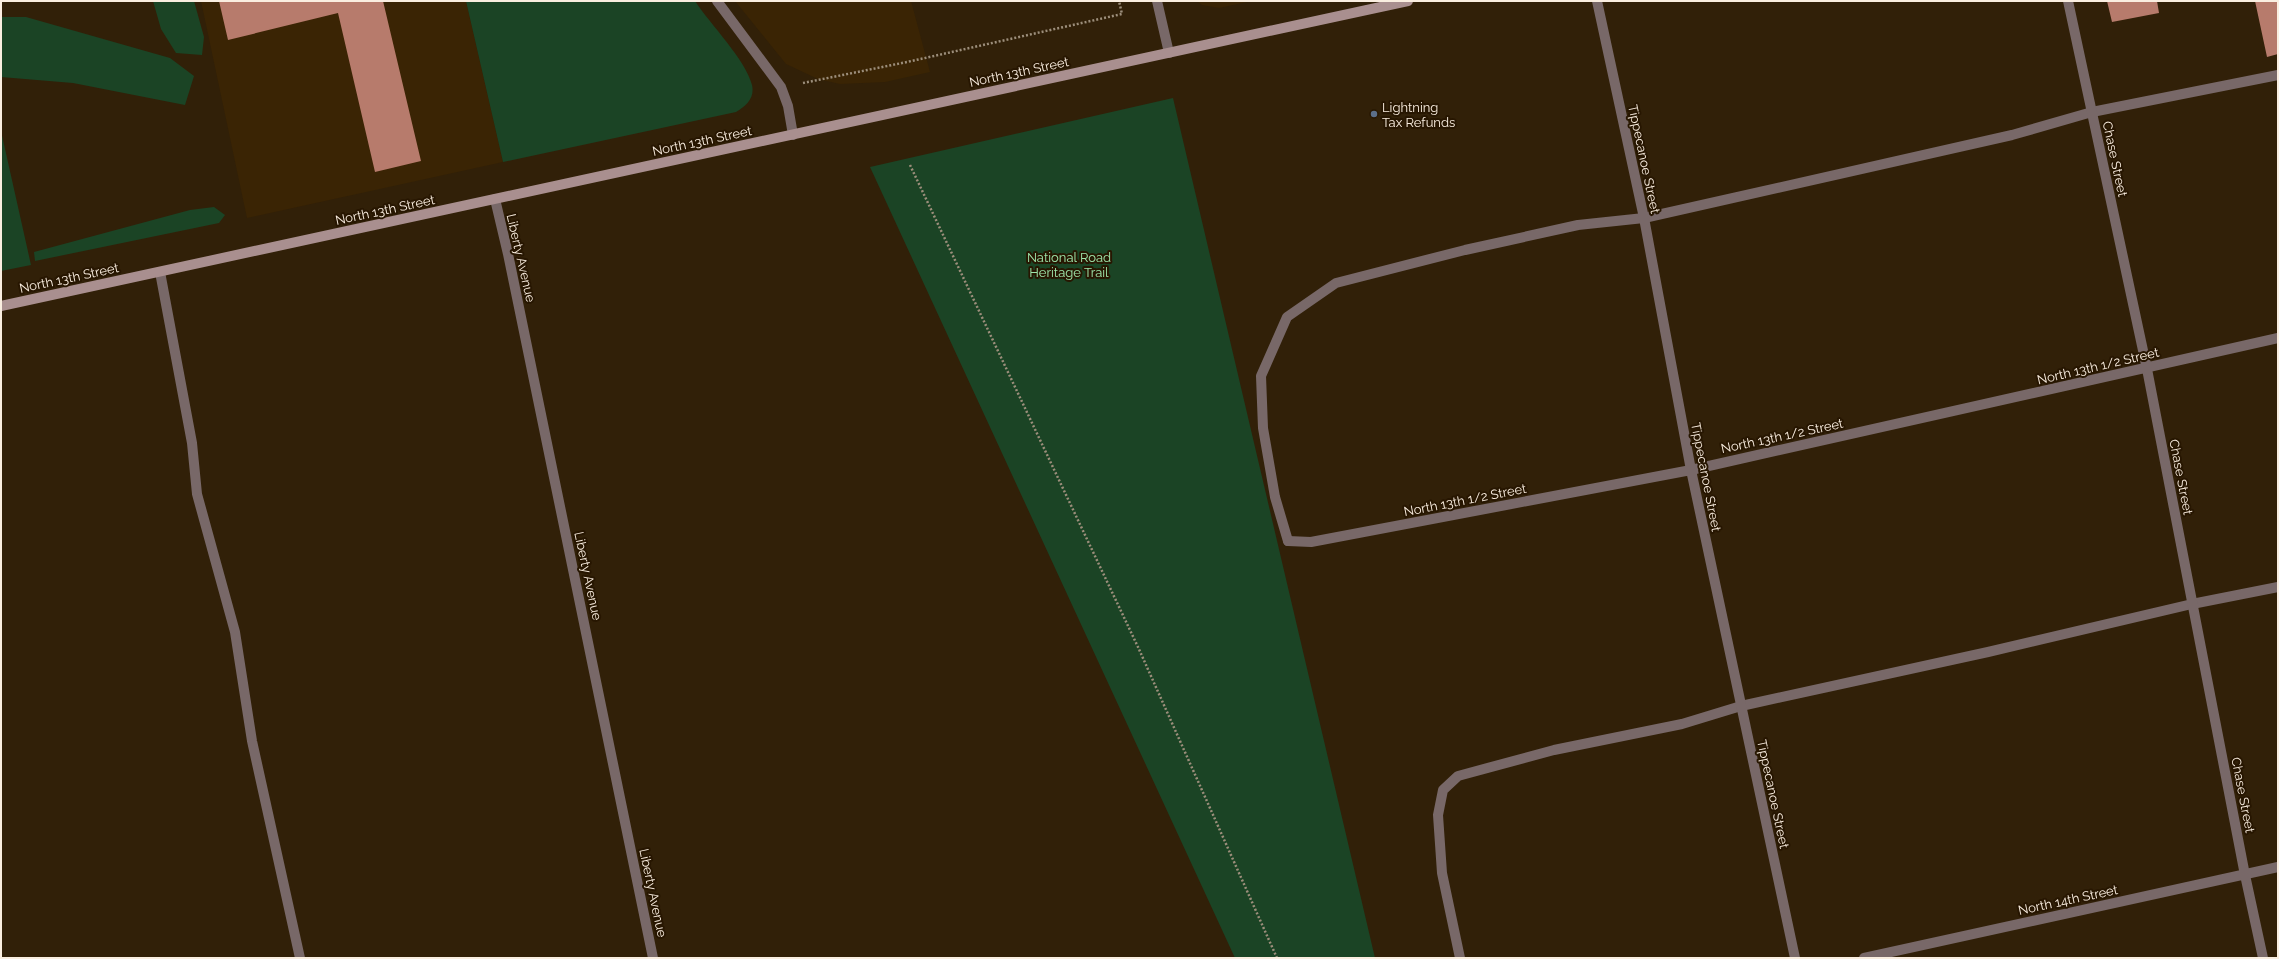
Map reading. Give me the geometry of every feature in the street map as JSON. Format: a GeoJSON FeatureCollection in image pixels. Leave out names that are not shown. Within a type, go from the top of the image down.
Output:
{"type":"FeatureCollection","features":[{"type":"Feature","properties":{"kind":"main road","name":"North 13th Street"},"geometry":{"type":"LineString","coordinates":[[1,306],[1408,1]]}},
{"type":"Feature","properties":{"kind":"street"},"geometry":{"type":"LineString","coordinates":[[717,1],[781,87],[788,106],[792,135]]}},
{"type":"Feature","properties":{"kind":"street"},"geometry":{"type":"LineString","coordinates":[[1157,1],[1169,53]]}},
{"type":"Feature","properties":{"kind":"street","name":"Tippecanoe Street"},"geometry":{"type":"LineString","coordinates":[[1598,1],[1644,218],[1691,470],[1795,958]]}},
{"type":"Feature","properties":{"kind":"street","name":"Chase Street"},"geometry":{"type":"LineString","coordinates":[[2068,1],[2147,369],[2245,875],[2263,958]]}},
{"type":"Feature","properties":{"kind":"street"},"geometry":{"type":"LineString","coordinates":[[1644,218],[2004,137],[2092,112],[2278,75]]}},
{"type":"Feature","properties":{"kind":"street","name":"Liberty Avenue"},"geometry":{"type":"LineString","coordinates":[[495,199],[508,254],[653,958]]}},
{"type":"Feature","properties":{"kind":"street","name":"North 13th 1/2 Street"},"geometry":{"type":"LineString","coordinates":[[1644,218],[1571,227],[1465,250],[1336,283],[1287,317],[1261,376],[1263,428],[1275,497],[1288,540],[1310,542],[1691,470],[2147,369],[2278,338]]}},
{"type":"Feature","properties":{"kind":"street"},"geometry":{"type":"LineString","coordinates":[[160,272],[192,443],[197,494],[236,632],[252,741],[300,958]]}},
{"type":"Feature","properties":{"kind":"street"},"geometry":{"type":"LineString","coordinates":[[1460,958],[1442,873],[1438,815],[1443,790],[1458,776],[1554,750],[1682,724],[1741,706],[1988,652],[2192,604],[2278,587]]}},
{"type":"Feature","properties":{"kind":"street","name":"North 14th Street"},"geometry":{"type":"LineString","coordinates":[[1864,958],[2278,868]]}},
{"type":"Feature","properties":{"kind":"path"},"geometry":{"type":"LineString","coordinates":[[781,87],[907,62],[1122,14],[1119,1]]}},
{"type":"Feature","properties":{"kind":"path"},"geometry":{"type":"LineString","coordinates":[[910,165],[1138,647],[1277,958]]}},
{"type":"Feature","properties":{"kind":"shaded area"},"geometry":{"type":"Polygon","coordinates":[[[201,1],[466,1],[503,162],[247,218],[201,1]]]}},
{"type":"Feature","properties":{"kind":"shaded area"},"geometry":{"type":"Polygon","coordinates":[[[735,1],[911,1],[930,72],[885,82],[840,84],[818,79],[786,64],[735,1]]]}},
{"type":"Feature","properties":{"kind":"shaded area"},"geometry":{"type":"Polygon","coordinates":[[[1197,1],[1252,1],[1219,8],[1202,5],[1197,1]]]}},
{"type":"Feature","properties":{"kind":"green space"},"geometry":{"type":"Polygon","coordinates":[[[153,1],[194,1],[204,37],[202,55],[176,53],[161,29],[153,1]]]}},
{"type":"Feature","properties":{"kind":"green space"},"geometry":{"type":"Polygon","coordinates":[[[466,1],[695,1],[743,65],[752,85],[753,90],[751,98],[736,112],[503,162],[466,1]]]}},
{"type":"Feature","properties":{"kind":"green space"},"geometry":{"type":"Polygon","coordinates":[[[1,17],[26,17],[170,58],[194,76],[185,105],[73,83],[1,77],[1,17]]]}},
{"type":"Feature","properties":{"kind":"green space","name":"National Road Heritage Trail"},"geometry":{"type":"Polygon","coordinates":[[[1173,98],[1375,958],[1235,958],[870,167],[1173,98]]]}},
{"type":"Feature","properties":{"kind":"green space"},"geometry":{"type":"Polygon","coordinates":[[[1,131],[31,265],[1,271],[1,131]]]}},
{"type":"Feature","properties":{"kind":"green space"},"geometry":{"type":"Polygon","coordinates":[[[214,207],[225,215],[219,223],[35,261],[34,252],[190,210],[214,207]]]}},
{"type":"Feature","properties":{"kind":"building"},"geometry":{"type":"Polygon","coordinates":[[[219,1],[383,1],[421,161],[375,172],[338,13],[228,40],[219,1]]]}},
{"type":"Feature","properties":{"kind":"building"},"geometry":{"type":"Polygon","coordinates":[[[2107,1],[2157,1],[2159,13],[2112,22],[2107,1]]]}},
{"type":"Feature","properties":{"kind":"building"},"geometry":{"type":"Polygon","coordinates":[[[2255,1],[2278,1],[2278,54],[2267,57],[2255,1]]]}},
{"type":"Feature","properties":{"kind":"place","name":"Lightning Tax Refunds"},"geometry":{"type":"Point","coordinates":[1374,114]}}]}
